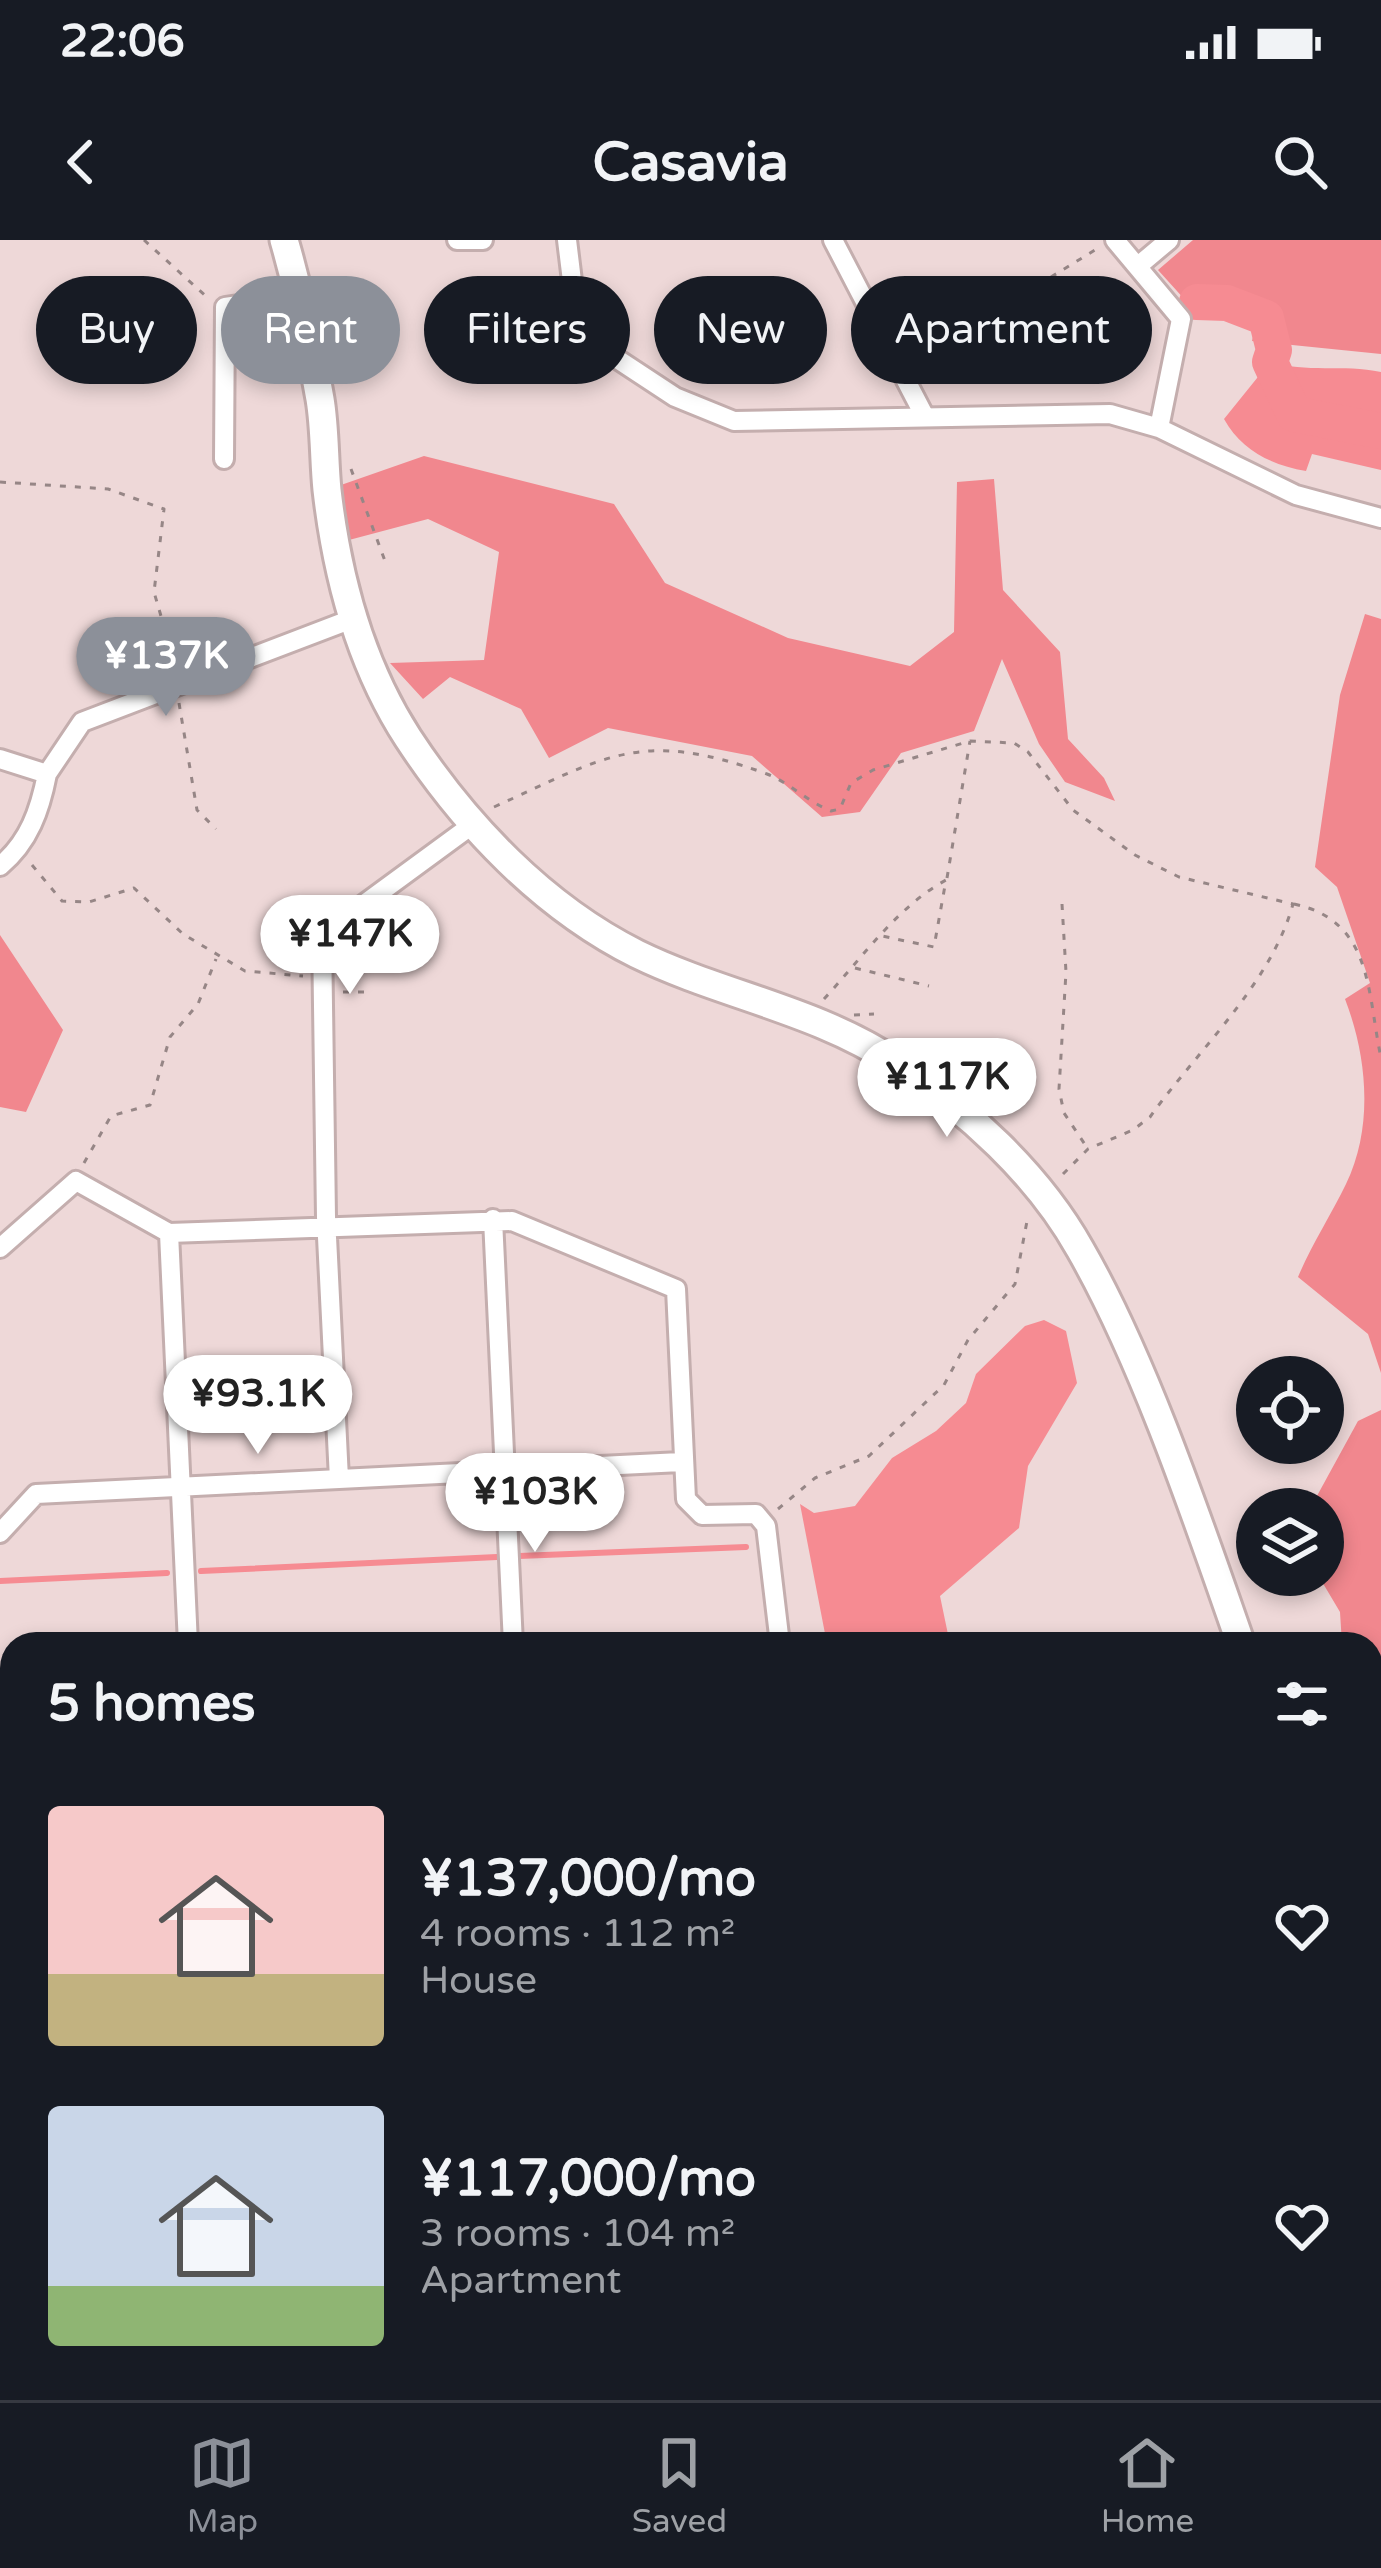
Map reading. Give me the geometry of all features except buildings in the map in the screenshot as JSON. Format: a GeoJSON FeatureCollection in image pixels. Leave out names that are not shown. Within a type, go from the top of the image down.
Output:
{"type":"FeatureCollection","features":[{"type":"Feature","properties":{"kind":"street"},"geometry":{"type":"LineString","coordinates":[[284,240],[294,276]]}},
{"type":"Feature","properties":{"kind":"street"},"geometry":{"type":"LineString","coordinates":[[457,240],[483,240]]}},
{"type":"Feature","properties":{"kind":"street"},"geometry":{"type":"LineString","coordinates":[[567,240],[577,322],[625,367],[675,397],[734,421],[1109,414],[1159,428],[1295,495],[1381,518]]}},
{"type":"Feature","properties":{"kind":"street"},"geometry":{"type":"LineString","coordinates":[[833,240],[925,417]]}},
{"type":"Feature","properties":{"kind":"street"},"geometry":{"type":"LineString","coordinates":[[1114,240],[1181,319],[1159,428]]}},
{"type":"Feature","properties":{"kind":"street"},"geometry":{"type":"LineString","coordinates":[[1138,266],[1169,240]]}},
{"type":"Feature","properties":{"kind":"street"},"geometry":{"type":"LineString","coordinates":[[224,384],[224,459]]}},
{"type":"Feature","properties":{"kind":"street"},"geometry":{"type":"LineString","coordinates":[[316,384],[338,569],[352,619],[406,736],[471,823],[551,898],[637,954],[806,1017],[892,1060],[974,1121],[1080,1247],[1142,1382],[1236,1632]]}},
{"type":"Feature","properties":{"kind":"street"},"geometry":{"type":"LineString","coordinates":[[0,866],[20,850],[41,803],[47,774],[82,722],[352,619]]}},
{"type":"Feature","properties":{"kind":"street"},"geometry":{"type":"LineString","coordinates":[[0,759],[47,774]]}},
{"type":"Feature","properties":{"kind":"street"},"geometry":{"type":"LineString","coordinates":[[339,1479],[322,934],[471,823]]}},
{"type":"Feature","properties":{"kind":"street"},"geometry":{"type":"LineString","coordinates":[[0,1248],[76,1181],[169,1234],[512,1221],[676,1289],[681,1462],[693,1511],[756,1514],[763,1522],[778,1632]]}},
{"type":"Feature","properties":{"kind":"street"},"geometry":{"type":"LineString","coordinates":[[493,1219],[512,1632]]}},
{"type":"Feature","properties":{"kind":"street"},"geometry":{"type":"LineString","coordinates":[[169,1234],[187,1632]]}},
{"type":"Feature","properties":{"kind":"street"},"geometry":{"type":"LineString","coordinates":[[0,1533],[35,1494],[681,1462]]}},
{"type":"Feature","properties":{"kind":"street"},"geometry":{"type":"LineString","coordinates":[[0,1703],[0,1713]]}},
{"type":"Feature","properties":{"kind":"path"},"geometry":{"type":"LineString","coordinates":[[144,240],[174,272],[221,304]]}},
{"type":"Feature","properties":{"kind":"path"},"geometry":{"type":"LineString","coordinates":[[1053,276],[1114,240]]}},
{"type":"Feature","properties":{"kind":"path"},"geometry":{"type":"LineString","coordinates":[[349,458],[357,494],[381,537],[386,561]]}},
{"type":"Feature","properties":{"kind":"path"},"geometry":{"type":"LineString","coordinates":[[0,482],[108,489],[164,509],[154,592],[178,685],[197,810],[216,829]]}},
{"type":"Feature","properties":{"kind":"path"},"geometry":{"type":"LineString","coordinates":[[471,823],[611,754],[649,747],[770,775],[831,811],[840,809],[858,776],[970,741],[995,738],[1028,752],[1073,810],[1165,872],[1323,912],[1354,940],[1381,1058]]}},
{"type":"Feature","properties":{"kind":"path"},"geometry":{"type":"LineString","coordinates":[[882,936],[934,946],[970,741]]}},
{"type":"Feature","properties":{"kind":"path"},"geometry":{"type":"LineString","coordinates":[[20,850],[62,901],[89,902],[134,888],[168,923],[256,974],[371,992]]}},
{"type":"Feature","properties":{"kind":"path"},"geometry":{"type":"LineString","coordinates":[[823,1000],[924,892],[946,880]]}},
{"type":"Feature","properties":{"kind":"path"},"geometry":{"type":"LineString","coordinates":[[1062,904],[1066,972],[1059,1089],[1064,1113],[1088,1149]]}},
{"type":"Feature","properties":{"kind":"path"},"geometry":{"type":"LineString","coordinates":[[763,1522],[815,1478],[869,1456],[923,1409],[968,1340],[1016,1284],[1028,1216],[1088,1149],[1133,1130],[1150,1117],[1250,984],[1293,904]]}},
{"type":"Feature","properties":{"kind":"path"},"geometry":{"type":"LineString","coordinates":[[76,1181],[111,1116],[150,1105],[170,1037],[198,1004],[218,956]]}},
{"type":"Feature","properties":{"kind":"path"},"geometry":{"type":"LineString","coordinates":[[854,967],[928,986]]}},
{"type":"Feature","properties":{"kind":"shaded area"},"geometry":{"type":"Polygon","coordinates":[[[1193,240],[1381,240],[1381,354],[1252,341],[1260,306],[1201,291],[1186,301],[1158,270],[1193,240]]]}},
{"type":"Feature","properties":{"kind":"shaded area"},"geometry":{"type":"Polygon","coordinates":[[[1270,362],[1381,372],[1381,470],[1312,454],[1306,471],[1269,460],[1239,439],[1224,419],[1270,362]]]}},
{"type":"Feature","properties":{"kind":"shaded area"},"geometry":{"type":"Polygon","coordinates":[[[424,456],[614,504],[665,583],[788,638],[910,666],[954,632],[957,482],[994,479],[1003,590],[1060,652],[1068,739],[1104,778],[1115,801],[1065,782],[1039,744],[1002,659],[974,731],[901,753],[860,812],[822,817],[752,756],[608,728],[549,758],[521,709],[450,677],[423,699],[390,663],[484,660],[499,552],[428,519],[349,540],[341,485],[424,456]]]}},
{"type":"Feature","properties":{"kind":"shaded area"},"geometry":{"type":"Polygon","coordinates":[[[1365,614],[1381,619],[1381,1373],[1368,1334],[1298,1277],[1355,1162],[1364,1115],[1362,1067],[1345,999],[1370,983],[1337,887],[1315,867],[1340,695],[1365,614]]]}},
{"type":"Feature","properties":{"kind":"shaded area"},"geometry":{"type":"Polygon","coordinates":[[[0,935],[63,1030],[26,1112],[0,1107],[0,935]]]}},
{"type":"Feature","properties":{"kind":"shaded area"},"geometry":{"type":"Polygon","coordinates":[[[1044,1320],[1066,1331],[1077,1383],[1028,1466],[1019,1528],[940,1596],[948,1632],[825,1632],[800,1504],[814,1513],[855,1506],[892,1458],[936,1431],[966,1403],[976,1374],[1025,1326],[1044,1320]]]}},
{"type":"Feature","properties":{"kind":"shaded area"},"geometry":{"type":"Polygon","coordinates":[[[1381,1410],[1381,1632],[1341,1632],[1340,1612],[1330,1596],[1344,1596],[1344,1488],[1321,1488],[1334,1464],[1344,1464],[1344,1447],[1358,1421],[1381,1410]]]}},
{"type":"Feature","properties":{"kind":"waterway"},"geometry":{"type":"LineString","coordinates":[[1197,302],[1227,303],[1266,318],[1274,350],[1270,362],[1294,414],[1381,431]]}},
{"type":"Feature","properties":{"kind":"waterway"},"geometry":{"type":"LineString","coordinates":[[519,1556],[746,1547]]}},
{"type":"Feature","properties":{"kind":"waterway"},"geometry":{"type":"LineString","coordinates":[[201,1571],[497,1557]]}},
{"type":"Feature","properties":{"kind":"waterway"},"geometry":{"type":"LineString","coordinates":[[0,1581],[167,1573]]}}]}
